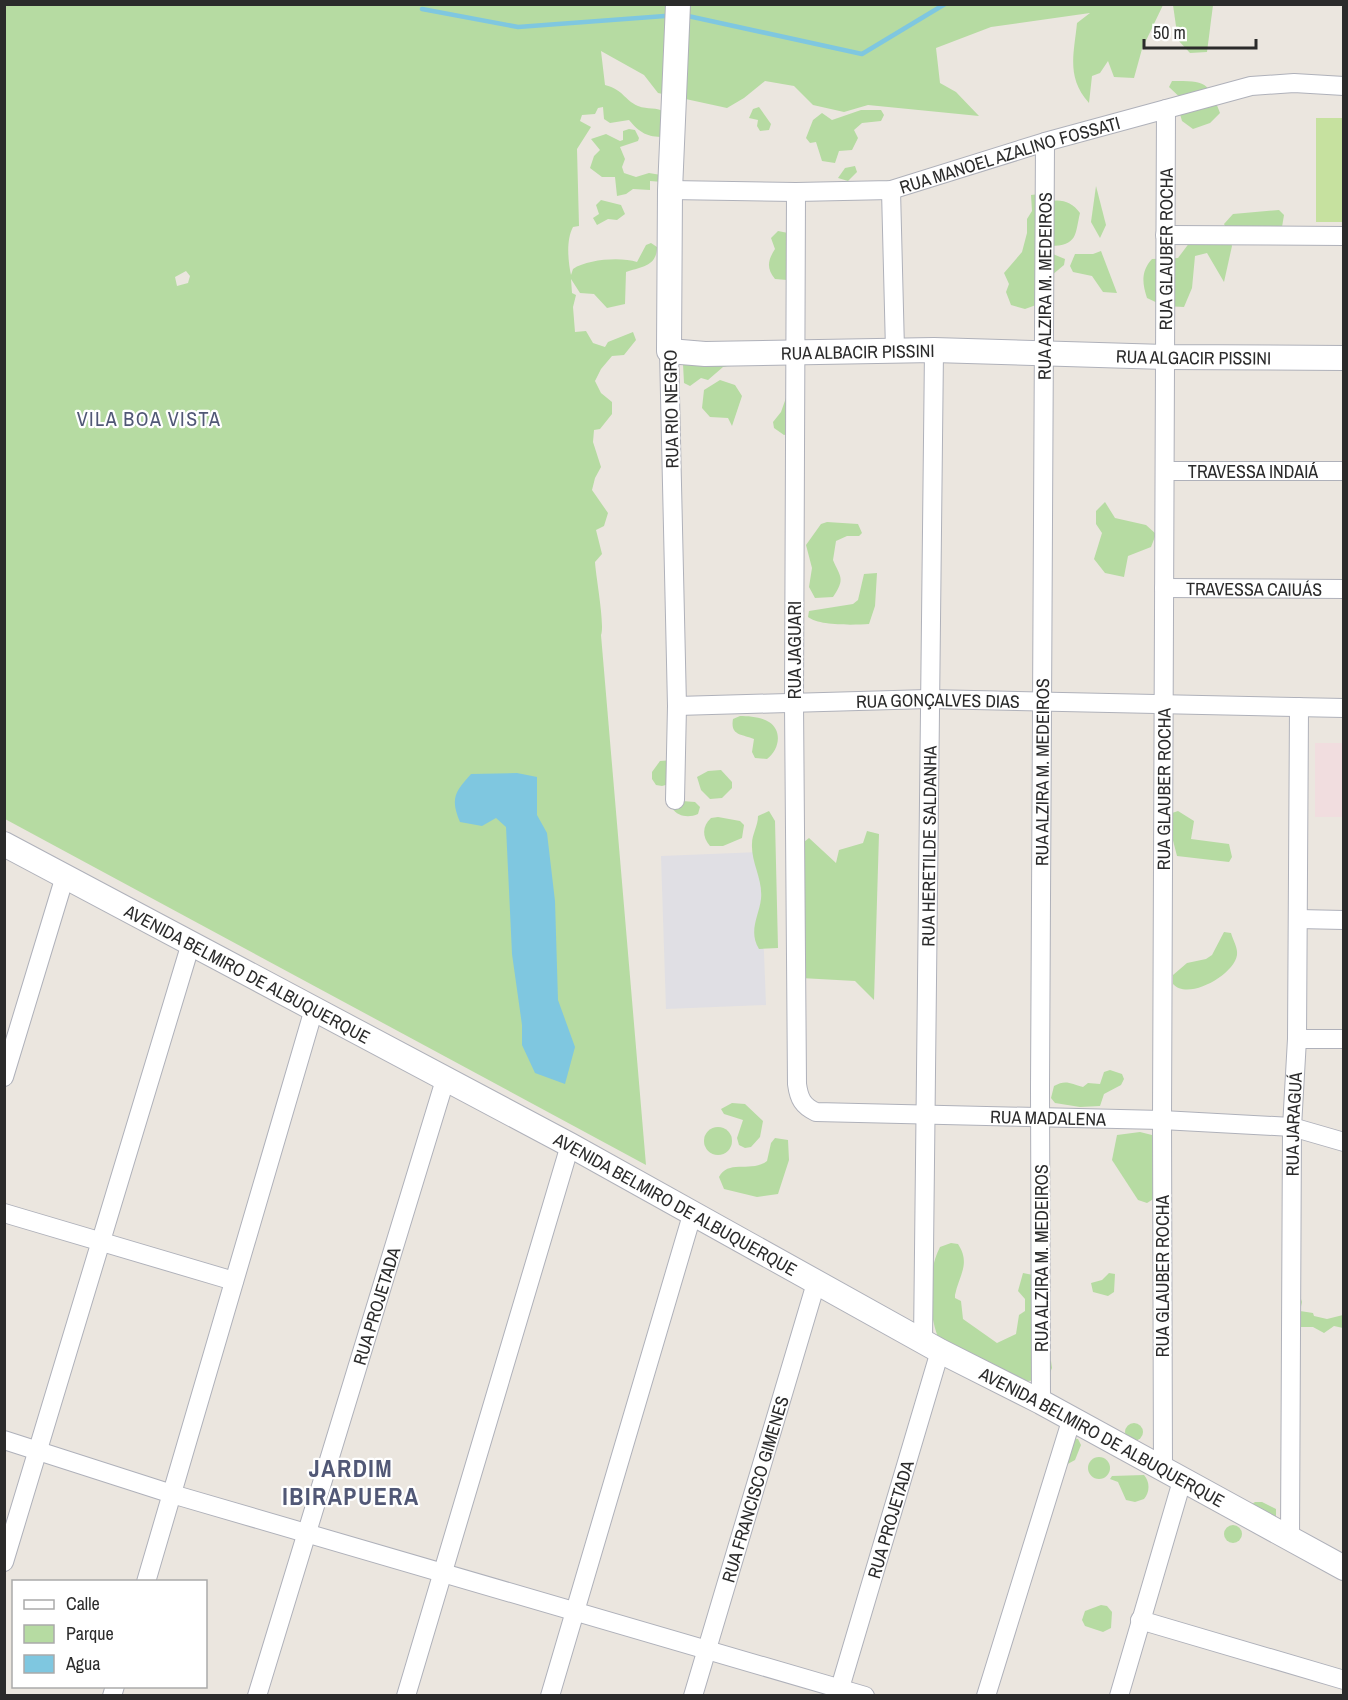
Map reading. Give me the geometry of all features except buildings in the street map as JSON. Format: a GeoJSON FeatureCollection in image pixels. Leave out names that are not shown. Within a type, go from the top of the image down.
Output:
{"type":"FeatureCollection","features":[{"type":"Feature","properties":{"kind":"main road","name":"RUA RIO NEGRO"},"geometry":{"type":"LineString","coordinates":[[669,351],[670,190],[678,11]]}},
{"type":"Feature","properties":{"kind":"main road","name":"RUA ALBACIR PISSINI"},"geometry":{"type":"LineString","coordinates":[[669,351],[705,354],[895,350],[1044,352]]}},
{"type":"Feature","properties":{"kind":"main road","name":"RUA ALGACIR PISSINI"},"geometry":{"type":"LineString","coordinates":[[1044,352],[1165,357],[1344,358]]}},
{"type":"Feature","properties":{"kind":"main road","name":"AVENIDA BELMIRO DE ALBUQUERQUE"},"geometry":{"type":"LineString","coordinates":[[4,844],[570,1145],[816,1283],[1071,1418],[1290,1541],[1344,1568]]}},
{"type":"Feature","properties":{"kind":"street","name":"RUA MANOEL AZALINO FOSSATI"},"geometry":{"type":"LineString","coordinates":[[670,190],[796,192],[891,190],[1045,142],[1251,86],[1294,83],[1344,86]]}},
{"type":"Feature","properties":{"kind":"street","name":"RUA GLAUBER ROCHA"},"geometry":{"type":"LineString","coordinates":[[1119,1695],[1140,1620],[1173,1476],[1162,1120],[1166,109]]}},
{"type":"Feature","properties":{"kind":"street","name":"RUA ALZIRA M. MEDEIROS"},"geometry":{"type":"LineString","coordinates":[[1041,1402],[1040,1117],[1045,142]]}},
{"type":"Feature","properties":{"kind":"street"},"geometry":{"type":"LineString","coordinates":[[891,190],[895,350]]}},
{"type":"Feature","properties":{"kind":"street","name":"RUA JAGUARI"},"geometry":{"type":"LineString","coordinates":[[796,192],[794,705],[798,1084],[799,1096],[805,1106]]}},
{"type":"Feature","properties":{"kind":"street"},"geometry":{"type":"LineString","coordinates":[[1166,235],[1344,236]]}},
{"type":"Feature","properties":{"kind":"street","name":"RUA HERETILDE SALDANHA"},"geometry":{"type":"LineString","coordinates":[[932,1346],[925,1115],[934,350]]}},
{"type":"Feature","properties":{"kind":"street","name":"RUA RIO NEGRO"},"geometry":{"type":"LineString","coordinates":[[669,351],[677,706],[675,800]]}},
{"type":"Feature","properties":{"kind":"street","name":"TRAVESSA INDAIÁ"},"geometry":{"type":"LineString","coordinates":[[1165,471],[1344,471]]}},
{"type":"Feature","properties":{"kind":"street","name":"TRAVESSA CAIUÁS"},"geometry":{"type":"LineString","coordinates":[[1164,588],[1344,589]]}},
{"type":"Feature","properties":{"kind":"street","name":"RUA GONÇALVES DIAS"},"geometry":{"type":"LineString","coordinates":[[677,706],[794,705],[929,699],[1344,708]]}},
{"type":"Feature","properties":{"kind":"street","name":"RUA JARAGUÁ"},"geometry":{"type":"LineString","coordinates":[[1290,1541],[1292,1127],[1297,1039],[1299,707]]}},
{"type":"Feature","properties":{"kind":"street"},"geometry":{"type":"LineString","coordinates":[[4,1077],[65,876]]}},
{"type":"Feature","properties":{"kind":"street"},"geometry":{"type":"LineString","coordinates":[[1298,919],[1344,920]]}},
{"type":"Feature","properties":{"kind":"street"},"geometry":{"type":"LineString","coordinates":[[4,1562],[191,943]]}},
{"type":"Feature","properties":{"kind":"street"},"geometry":{"type":"LineString","coordinates":[[146,1580],[314,1009]]}},
{"type":"Feature","properties":{"kind":"street"},"geometry":{"type":"LineString","coordinates":[[1297,1039],[1344,1039]]}},
{"type":"Feature","properties":{"kind":"street","name":"RUA PROJETADA"},"geometry":{"type":"LineString","coordinates":[[257,1695],[445,1080]]}},
{"type":"Feature","properties":{"kind":"street","name":"RUA MADALENA"},"geometry":{"type":"LineString","coordinates":[[805,1106],[816,1112],[1162,1120],[1292,1127],[1344,1142]]}},
{"type":"Feature","properties":{"kind":"street"},"geometry":{"type":"LineString","coordinates":[[406,1695],[570,1145]]}},
{"type":"Feature","properties":{"kind":"street"},"geometry":{"type":"LineString","coordinates":[[4,1213],[234,1281]]}},
{"type":"Feature","properties":{"kind":"street"},"geometry":{"type":"LineString","coordinates":[[550,1695],[692,1215]]}},
{"type":"Feature","properties":{"kind":"street","name":"RUA FRANCISCO GIMENES"},"geometry":{"type":"LineString","coordinates":[[693,1695],[816,1283]]}},
{"type":"Feature","properties":{"kind":"street","name":"RUA PROJETADA"},"geometry":{"type":"LineString","coordinates":[[840,1688],[932,1346]]}},
{"type":"Feature","properties":{"kind":"street"},"geometry":{"type":"LineString","coordinates":[[986,1695],[1071,1418]]}},
{"type":"Feature","properties":{"kind":"street"},"geometry":{"type":"LineString","coordinates":[[4,1440],[172,1494],[865,1695]]}},
{"type":"Feature","properties":{"kind":"street"},"geometry":{"type":"LineString","coordinates":[[1140,1620],[1344,1680]]}},
{"type":"Feature","properties":{"kind":"shaded area"},"geometry":{"type":"Polygon","coordinates":[[[1315,743],[1343,743],[1343,817],[1315,817],[1315,743]]]}},
{"type":"Feature","properties":{"kind":"shaded area"},"geometry":{"type":"Polygon","coordinates":[[[760,852],[766,1005],[666,1009],[661,856],[760,852]]]}},
{"type":"Feature","properties":{"kind":"green space"},"geometry":{"type":"Polygon","coordinates":[[[4,5],[1163,5],[1142,49],[1134,78],[1114,77],[1108,61],[1100,73],[1092,76],[1089,103],[1077,84],[1073,55],[1077,23],[1090,13],[991,27],[936,48],[940,83],[956,92],[979,116],[868,105],[844,112],[813,105],[794,86],[765,81],[727,108],[658,93],[644,75],[601,51],[605,85],[616,89],[638,106],[666,113],[664,137],[644,133],[629,120],[610,123],[604,119],[603,107],[598,108],[595,114],[582,115],[580,121],[591,127],[577,149],[579,226],[573,227],[568,251],[571,275],[573,269],[596,261],[614,259],[637,262],[646,245],[651,243],[657,247],[651,262],[626,272],[625,304],[607,308],[594,294],[580,293],[571,279],[572,293],[576,295],[573,307],[575,332],[586,331],[593,343],[605,347],[608,342],[633,332],[636,340],[624,355],[612,356],[595,381],[601,393],[612,402],[612,414],[600,429],[594,430],[593,442],[601,467],[592,490],[608,513],[604,526],[596,530],[602,554],[595,562],[646,1165],[5,819],[4,5]],[[186,271],[175,277],[177,286],[188,283],[190,276],[186,271]]]}},
{"type":"Feature","properties":{"kind":"green space"},"geometry":{"type":"Polygon","coordinates":[[[1173,5],[1213,5],[1207,52],[1190,53],[1178,40],[1173,5]]]}},
{"type":"Feature","properties":{"kind":"green space"},"geometry":{"type":"Polygon","coordinates":[[[1172,81],[1204,85],[1212,94],[1220,113],[1210,123],[1193,129],[1182,121],[1180,114],[1187,104],[1169,87],[1172,81]]]}},
{"type":"Feature","properties":{"kind":"green space"},"geometry":{"type":"Polygon","coordinates":[[[759,107],[771,124],[769,130],[760,131],[757,126],[758,120],[749,118],[753,109],[759,107]]]}},
{"type":"Feature","properties":{"kind":"green space"},"geometry":{"type":"Polygon","coordinates":[[[861,110],[881,110],[884,115],[881,121],[862,123],[854,130],[858,138],[852,150],[839,151],[835,163],[822,161],[816,142],[810,143],[806,138],[813,120],[822,113],[832,120],[861,110]]]}},
{"type":"Feature","properties":{"kind":"green space"},"geometry":{"type":"Polygon","coordinates":[[[1316,118],[1343,118],[1343,222],[1316,222],[1316,118]]]}},
{"type":"Feature","properties":{"kind":"green space"},"geometry":{"type":"Polygon","coordinates":[[[635,130],[639,138],[638,141],[620,147],[625,159],[622,167],[624,173],[636,177],[649,173],[667,176],[663,182],[650,181],[650,190],[633,189],[617,196],[615,177],[602,177],[590,168],[594,156],[600,150],[591,139],[606,134],[620,141],[623,140],[623,131],[635,130]]]}},
{"type":"Feature","properties":{"kind":"green space"},"geometry":{"type":"Polygon","coordinates":[[[855,166],[857,172],[848,181],[838,178],[845,168],[855,166]]]}},
{"type":"Feature","properties":{"kind":"green space"},"geometry":{"type":"Polygon","coordinates":[[[1096,186],[1106,225],[1100,238],[1091,222],[1096,186]]]}},
{"type":"Feature","properties":{"kind":"green space"},"geometry":{"type":"Polygon","coordinates":[[[1040,194],[1050,201],[1067,202],[1080,213],[1074,237],[1066,244],[1050,246],[1048,252],[1065,259],[1064,265],[1052,275],[1036,305],[1025,309],[1011,305],[1006,292],[1009,284],[1004,273],[1022,252],[1027,233],[1027,219],[1032,211],[1031,195],[1040,194]]]}},
{"type":"Feature","properties":{"kind":"green space"},"geometry":{"type":"Polygon","coordinates":[[[601,200],[621,205],[625,214],[617,220],[608,219],[597,225],[593,218],[599,214],[596,205],[601,200]]]}},
{"type":"Feature","properties":{"kind":"green space"},"geometry":{"type":"Polygon","coordinates":[[[1279,210],[1284,215],[1282,227],[1227,230],[1224,224],[1233,214],[1279,210]]]}},
{"type":"Feature","properties":{"kind":"green space"},"geometry":{"type":"Polygon","coordinates":[[[778,231],[788,233],[787,280],[775,279],[769,268],[775,249],[771,238],[778,231]]]}},
{"type":"Feature","properties":{"kind":"green space"},"geometry":{"type":"Polygon","coordinates":[[[1193,238],[1230,240],[1232,246],[1224,282],[1207,253],[1195,256],[1192,288],[1184,307],[1164,306],[1147,298],[1144,277],[1148,264],[1152,259],[1178,258],[1193,238]]]}},
{"type":"Feature","properties":{"kind":"green space"},"geometry":{"type":"Polygon","coordinates":[[[1101,251],[1117,293],[1103,292],[1092,276],[1073,272],[1070,266],[1075,254],[1093,254],[1101,251]]]}},
{"type":"Feature","properties":{"kind":"green space"},"geometry":{"type":"Polygon","coordinates":[[[683,364],[737,364],[723,367],[708,380],[701,378],[690,386],[684,383],[683,364]]]}},
{"type":"Feature","properties":{"kind":"green space"},"geometry":{"type":"Polygon","coordinates":[[[720,380],[735,385],[742,396],[732,426],[728,418],[710,417],[702,408],[704,390],[720,380]]]}},
{"type":"Feature","properties":{"kind":"green space"},"geometry":{"type":"Polygon","coordinates":[[[787,395],[791,433],[784,435],[774,428],[773,422],[781,412],[787,395]]]}},
{"type":"Feature","properties":{"kind":"green space"},"geometry":{"type":"Polygon","coordinates":[[[1105,502],[1115,518],[1146,525],[1156,534],[1151,547],[1128,556],[1124,577],[1105,573],[1094,559],[1102,533],[1096,524],[1096,511],[1105,502]]]}},
{"type":"Feature","properties":{"kind":"green space"},"geometry":{"type":"Polygon","coordinates":[[[827,522],[858,524],[862,533],[859,536],[847,536],[836,541],[833,560],[841,581],[833,597],[815,598],[809,587],[812,568],[806,545],[821,524],[827,522]]]}},
{"type":"Feature","properties":{"kind":"green space"},"geometry":{"type":"Polygon","coordinates":[[[877,573],[875,606],[869,624],[828,623],[808,617],[809,611],[853,604],[858,600],[864,574],[877,573]]]}},
{"type":"Feature","properties":{"kind":"green space"},"geometry":{"type":"Polygon","coordinates":[[[740,716],[766,720],[776,730],[777,746],[767,759],[755,758],[752,752],[754,739],[738,734],[733,729],[733,719],[740,716]]]}},
{"type":"Feature","properties":{"kind":"green space"},"geometry":{"type":"Polygon","coordinates":[[[673,760],[669,784],[656,785],[652,779],[652,772],[660,761],[673,760]]]}},
{"type":"Feature","properties":{"kind":"green space"},"geometry":{"type":"Polygon","coordinates":[[[721,770],[732,782],[732,788],[722,798],[710,799],[701,790],[697,777],[708,771],[721,770]]]}},
{"type":"Feature","properties":{"kind":"green space"},"geometry":{"type":"Polygon","coordinates":[[[682,801],[695,802],[700,807],[698,814],[684,816],[674,811],[672,808],[682,801]]]}},
{"type":"Feature","properties":{"kind":"green space"},"geometry":{"type":"Polygon","coordinates":[[[769,811],[775,821],[778,948],[759,949],[754,930],[761,892],[753,858],[752,840],[758,816],[769,811]]]}},
{"type":"Feature","properties":{"kind":"green space"},"geometry":{"type":"Polygon","coordinates":[[[1178,811],[1194,821],[1191,839],[1229,844],[1232,857],[1229,862],[1177,856],[1169,825],[1172,813],[1178,811]]]}},
{"type":"Feature","properties":{"kind":"green space"},"geometry":{"type":"Polygon","coordinates":[[[711,818],[740,821],[744,825],[742,838],[723,846],[710,846],[704,832],[705,828],[711,818]]]}},
{"type":"Feature","properties":{"kind":"green space"},"geometry":{"type":"Polygon","coordinates":[[[867,831],[879,834],[874,1000],[855,981],[801,978],[799,846],[809,838],[836,863],[839,850],[863,843],[867,831]]]}},
{"type":"Feature","properties":{"kind":"green space"},"geometry":{"type":"Polygon","coordinates":[[[1224,932],[1231,933],[1237,952],[1234,963],[1228,970],[1199,988],[1180,988],[1173,984],[1173,975],[1187,963],[1206,959],[1212,955],[1224,932]]]}},
{"type":"Feature","properties":{"kind":"green space"},"geometry":{"type":"Polygon","coordinates":[[[1110,1070],[1122,1074],[1124,1079],[1121,1085],[1104,1094],[1100,1106],[1080,1107],[1055,1103],[1051,1098],[1054,1086],[1058,1084],[1068,1083],[1083,1087],[1088,1083],[1100,1084],[1104,1072],[1110,1070]]]}},
{"type":"Feature","properties":{"kind":"green space"},"geometry":{"type":"Polygon","coordinates":[[[732,1103],[745,1104],[763,1121],[760,1137],[751,1147],[745,1148],[739,1145],[737,1138],[743,1120],[724,1114],[721,1109],[732,1103]]]}},
{"type":"Feature","properties":{"kind":"green space"},"geometry":{"type":"Polygon","coordinates":[[[718,1127],[728,1131],[732,1141],[728,1151],[718,1155],[708,1151],[704,1141],[708,1131],[718,1127]]]}},
{"type":"Feature","properties":{"kind":"green space"},"geometry":{"type":"Polygon","coordinates":[[[1140,1132],[1156,1136],[1155,1198],[1147,1203],[1138,1200],[1112,1160],[1117,1135],[1140,1132]]]}},
{"type":"Feature","properties":{"kind":"green space"},"geometry":{"type":"Polygon","coordinates":[[[775,1138],[788,1140],[789,1160],[778,1194],[757,1197],[724,1189],[719,1177],[723,1172],[734,1167],[754,1166],[767,1161],[771,1143],[775,1138]]]}},
{"type":"Feature","properties":{"kind":"green space"},"geometry":{"type":"Polygon","coordinates":[[[951,1243],[958,1244],[964,1258],[963,1270],[955,1295],[955,1298],[961,1301],[963,1319],[997,1343],[1016,1334],[1019,1315],[1025,1311],[1025,1299],[1018,1291],[1023,1273],[1048,1278],[1050,1288],[1045,1358],[1051,1361],[1052,1368],[1047,1380],[1027,1381],[1022,1378],[1017,1382],[938,1337],[932,1315],[931,1280],[940,1247],[951,1243]]]}},
{"type":"Feature","properties":{"kind":"green space"},"geometry":{"type":"Polygon","coordinates":[[[1109,1273],[1115,1274],[1114,1292],[1108,1296],[1093,1292],[1091,1283],[1102,1280],[1109,1273]]]}},
{"type":"Feature","properties":{"kind":"green space"},"geometry":{"type":"Polygon","coordinates":[[[1300,1296],[1302,1302],[1300,1311],[1327,1319],[1343,1315],[1343,1328],[1334,1326],[1324,1333],[1313,1327],[1300,1327],[1295,1312],[1287,1302],[1290,1297],[1300,1296]]]}},
{"type":"Feature","properties":{"kind":"green space"},"geometry":{"type":"Polygon","coordinates":[[[1134,1423],[1140,1426],[1143,1432],[1140,1438],[1134,1441],[1128,1438],[1125,1432],[1128,1426],[1134,1423]]]}},
{"type":"Feature","properties":{"kind":"green space"},"geometry":{"type":"Polygon","coordinates":[[[1064,1437],[1078,1439],[1081,1445],[1075,1460],[1064,1466],[1052,1458],[1055,1442],[1064,1437]]]}},
{"type":"Feature","properties":{"kind":"green space"},"geometry":{"type":"Polygon","coordinates":[[[1099,1457],[1107,1460],[1110,1468],[1107,1476],[1099,1479],[1091,1476],[1088,1468],[1091,1460],[1099,1457]]]}},
{"type":"Feature","properties":{"kind":"green space"},"geometry":{"type":"Polygon","coordinates":[[[1144,1475],[1148,1484],[1147,1493],[1144,1499],[1135,1502],[1126,1500],[1118,1482],[1110,1479],[1112,1476],[1144,1475]]]}},
{"type":"Feature","properties":{"kind":"green space"},"geometry":{"type":"Polygon","coordinates":[[[1262,1502],[1276,1509],[1276,1518],[1252,1504],[1262,1502]]]}},
{"type":"Feature","properties":{"kind":"green space"},"geometry":{"type":"Polygon","coordinates":[[[1233,1525],[1239,1528],[1242,1534],[1239,1540],[1233,1543],[1227,1540],[1224,1534],[1227,1528],[1233,1525]]]}},
{"type":"Feature","properties":{"kind":"green space"},"geometry":{"type":"Polygon","coordinates":[[[1101,1605],[1107,1606],[1112,1612],[1111,1628],[1103,1632],[1085,1626],[1082,1620],[1085,1611],[1101,1605]]]}},
{"type":"Feature","properties":{"kind":"water"},"geometry":{"type":"Polygon","coordinates":[[[517,773],[537,777],[537,815],[547,833],[555,901],[558,1000],[575,1047],[565,1084],[535,1073],[522,1045],[522,1025],[512,954],[506,827],[496,818],[482,826],[460,822],[455,807],[458,791],[471,774],[517,773]]]}},
{"type":"Feature","properties":{"kind":"waterway"},"geometry":{"type":"LineString","coordinates":[[688,16],[862,54],[945,4]]}},
{"type":"Feature","properties":{"kind":"waterway"},"geometry":{"type":"LineString","coordinates":[[422,9],[518,27],[665,16]]}},
{"type":"Feature","properties":{"kind":"district","name":"VILA BOA VISTA"},"geometry":{"type":"Point","coordinates":[149,418]}},
{"type":"Feature","properties":{"kind":"district","name":"JARDIM IBIRAPUERA"},"geometry":{"type":"Point","coordinates":[351,1482]}}]}
